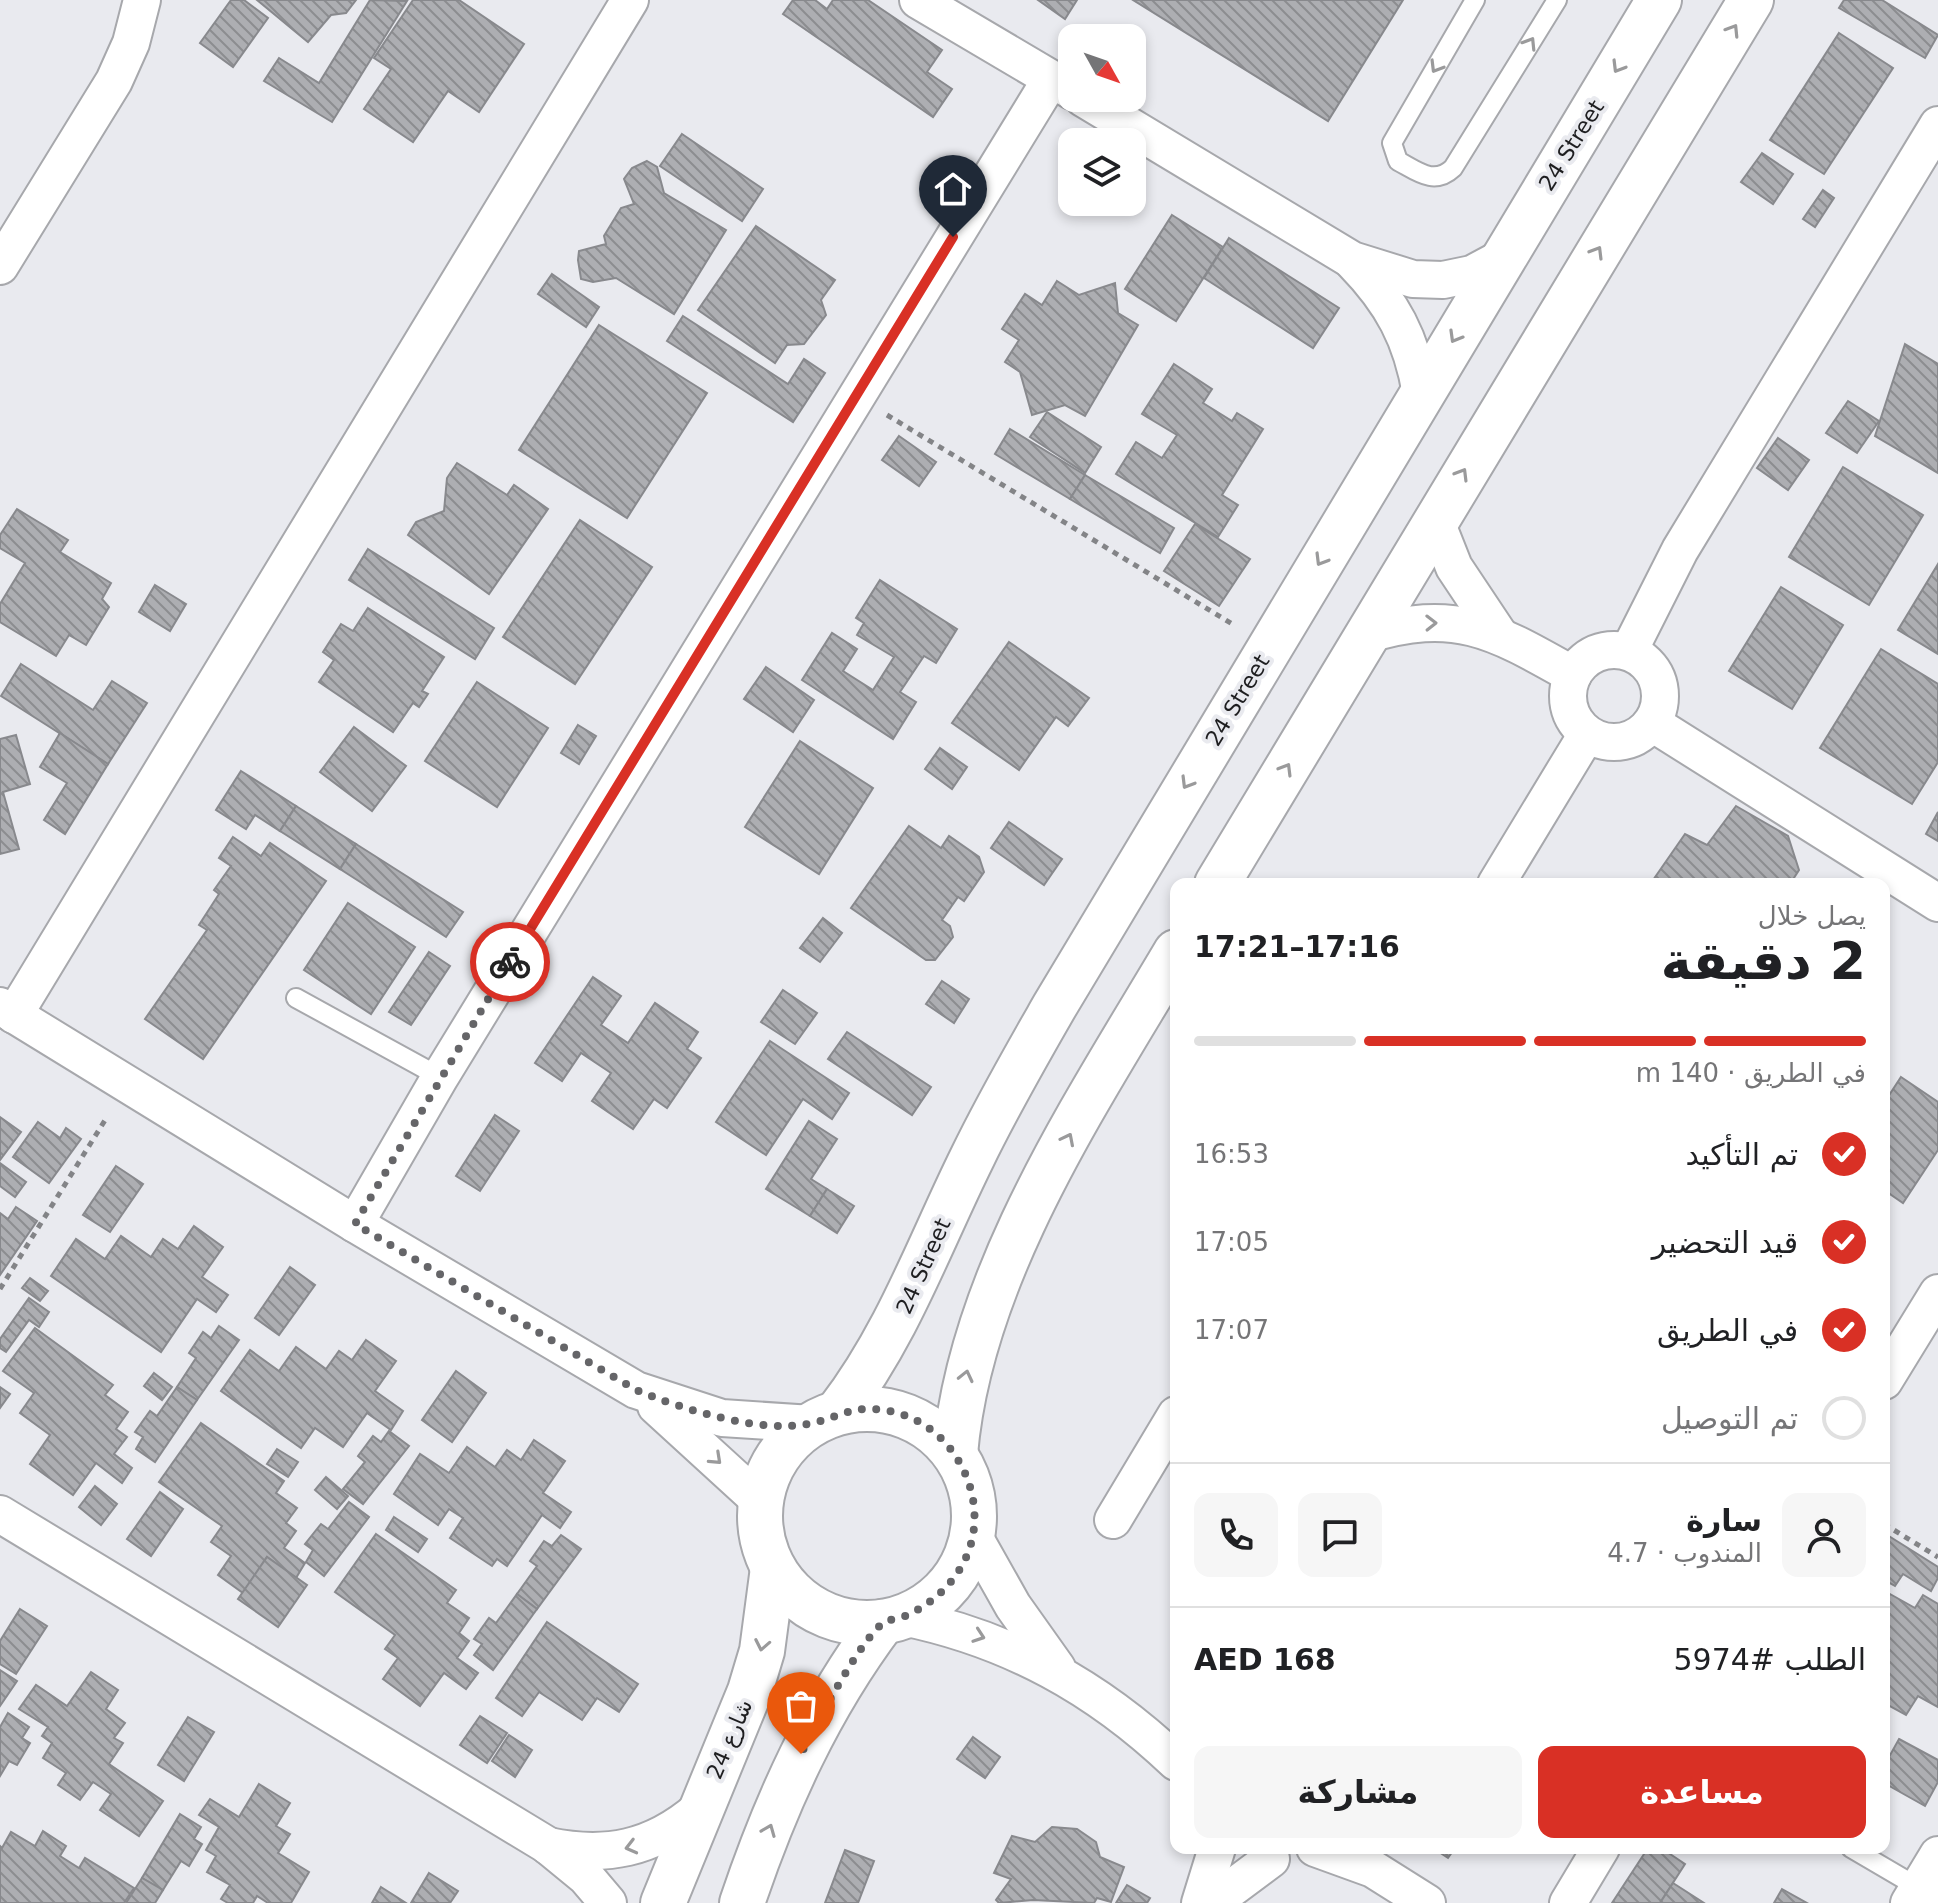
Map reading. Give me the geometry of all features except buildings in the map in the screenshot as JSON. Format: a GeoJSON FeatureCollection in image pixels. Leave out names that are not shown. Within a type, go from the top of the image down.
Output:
{"type":"FeatureCollection","features":[{"type":"Feature","properties":{"kind":"street"},"geometry":{"type":"LineString","coordinates":[[4,251],[114,81],[131,43],[142,0]]}},
{"type":"Feature","properties":{"kind":"street"},"geometry":{"type":"LineString","coordinates":[[630,0],[7,1010],[355,1224],[636,1390],[700,1443],[761,1502]]}},
{"type":"Feature","properties":{"kind":"street"},"geometry":{"type":"LineString","coordinates":[[918,0],[1058,83]]}},
{"type":"Feature","properties":{"kind":"street","name":"24 Street"},"geometry":{"type":"LineString","coordinates":[[825,1418],[878,1358],[900,1317],[971,1158],[1012,1082],[1500,259],[1659,0]]}},
{"type":"Feature","properties":{"kind":"street"},"geometry":{"type":"LineString","coordinates":[[1221,878],[1751,0]]}},
{"type":"Feature","properties":{"kind":"street"},"geometry":{"type":"LineString","coordinates":[[355,1224],[440,1077],[855,395],[1058,91]]}},
{"type":"Feature","properties":{"kind":"street"},"geometry":{"type":"LineString","coordinates":[[1106,112],[1352,260],[1413,279],[1443,280],[1472,274],[1500,259]]}},
{"type":"Feature","properties":{"kind":"street"},"geometry":{"type":"LineString","coordinates":[[1629,651],[1680,550],[1938,125]]}},
{"type":"Feature","properties":{"kind":"street"},"geometry":{"type":"LineString","coordinates":[[1352,260],[1379,288],[1407,334],[1421,394]]}},
{"type":"Feature","properties":{"kind":"street"},"geometry":{"type":"LineString","coordinates":[[1435,519],[1467,591],[1498,633]]}},
{"type":"Feature","properties":{"kind":"street"},"geometry":{"type":"LineString","coordinates":[[1366,635],[1391,627],[1445,622],[1498,633],[1573,675]]}},
{"type":"Feature","properties":{"kind":"street"},"geometry":{"type":"LineString","coordinates":[[1603,650],[1629,651],[1650,665],[1657,675],[1661,701],[1652,723],[1633,738],[1608,742],[1587,734],[1571,713],[1568,687],[1573,675],[1590,655],[1603,650]]}},
{"type":"Feature","properties":{"kind":"street"},"geometry":{"type":"LineString","coordinates":[[1652,723],[1864,872]]}},
{"type":"Feature","properties":{"kind":"street"},"geometry":{"type":"LineString","coordinates":[[1500,878],[1587,734]]}},
{"type":"Feature","properties":{"kind":"street"},"geometry":{"type":"LineString","coordinates":[[1890,883],[1938,903]]}},
{"type":"Feature","properties":{"kind":"street"},"geometry":{"type":"LineString","coordinates":[[955,1454],[962,1394],[972,1347],[998,1279],[1075,1127],[1170,962]]}},
{"type":"Feature","properties":{"kind":"street"},"geometry":{"type":"LineString","coordinates":[[1890,1371],[1938,1293]]}},
{"type":"Feature","properties":{"kind":"street"},"geometry":{"type":"LineString","coordinates":[[636,1390],[722,1418],[825,1418],[864,1408],[903,1415],[937,1434],[955,1454],[972,1493],[973,1535],[960,1570],[936,1598],[893,1620],[838,1685],[812,1731],[742,1903]]}},
{"type":"Feature","properties":{"kind":"street"},"geometry":{"type":"LineString","coordinates":[[825,1418],[781,1453],[769,1471],[761,1502],[764,1547],[773,1568],[788,1589],[820,1612],[857,1623],[893,1620],[985,1638],[1061,1672],[1136,1724],[1170,1756]]}},
{"type":"Feature","properties":{"kind":"street"},"geometry":{"type":"LineString","coordinates":[[1113,1520],[1170,1425]]}},
{"type":"Feature","properties":{"kind":"street"},"geometry":{"type":"LineString","coordinates":[[0,1514],[547,1845],[586,1877],[608,1903]]}},
{"type":"Feature","properties":{"kind":"street"},"geometry":{"type":"LineString","coordinates":[[973,1535],[1013,1606],[1061,1672]]}},
{"type":"Feature","properties":{"kind":"street","name":"شارع 24"},"geometry":{"type":"LineString","coordinates":[[663,1903],[698,1810],[750,1691],[762,1651],[773,1568]]}},
{"type":"Feature","properties":{"kind":"street"},"geometry":{"type":"LineString","coordinates":[[1136,1724],[1170,1738]]}},
{"type":"Feature","properties":{"kind":"street"},"geometry":{"type":"LineString","coordinates":[[547,1845],[593,1853],[639,1846],[661,1838],[698,1810]]}},
{"type":"Feature","properties":{"kind":"street"},"geometry":{"type":"LineString","coordinates":[[1200,1903],[1215,1854]]}},
{"type":"Feature","properties":{"kind":"street"},"geometry":{"type":"LineString","coordinates":[[1212,1903],[1269,1854]]}},
{"type":"Feature","properties":{"kind":"street"},"geometry":{"type":"LineString","coordinates":[[1344,1854],[1364,1858],[1427,1903]]}},
{"type":"Feature","properties":{"kind":"street"},"geometry":{"type":"LineString","coordinates":[[1568,1903],[1597,1854]]}},
{"type":"Feature","properties":{"kind":"street"},"geometry":{"type":"LineString","coordinates":[[1922,1896],[1938,1855]]}},
{"type":"Feature","properties":{"kind":"lane"},"geometry":{"type":"LineString","coordinates":[[1475,0],[1392,143],[1398,161],[1428,177],[1442,176],[1453,168],[1557,0]]}},
{"type":"Feature","properties":{"kind":"lane"},"geometry":{"type":"LineString","coordinates":[[296,998],[440,1077]]}},
{"type":"Feature","properties":{"kind":"lane"},"geometry":{"type":"LineString","coordinates":[[1860,1854],[1922,1896]]}},
{"type":"Feature","properties":{"kind":"path"},"geometry":{"type":"LineString","coordinates":[[855,395],[1269,646]]}},
{"type":"Feature","properties":{"kind":"path"},"geometry":{"type":"LineString","coordinates":[[0,1289],[127,1085]]}},
{"type":"Feature","properties":{"kind":"path"},"geometry":{"type":"LineString","coordinates":[[1890,1528],[1938,1557]]}},
{"type":"Feature","properties":{"kind":"way so far"},"geometry":{"type":"LineString","coordinates":[[510,962],[355,1224],[636,1390],[663,1402],[751,1423],[812,1424],[838,1412],[864,1408],[891,1411],[915,1419],[937,1434],[966,1472],[975,1514],[973,1535],[960,1570],[936,1598],[903,1617],[883,1622],[838,1685],[801,1754]]}},
{"type":"Feature","properties":{"kind":"route"},"geometry":{"type":"LineString","coordinates":[[510,962],[953,237]]}}]}
